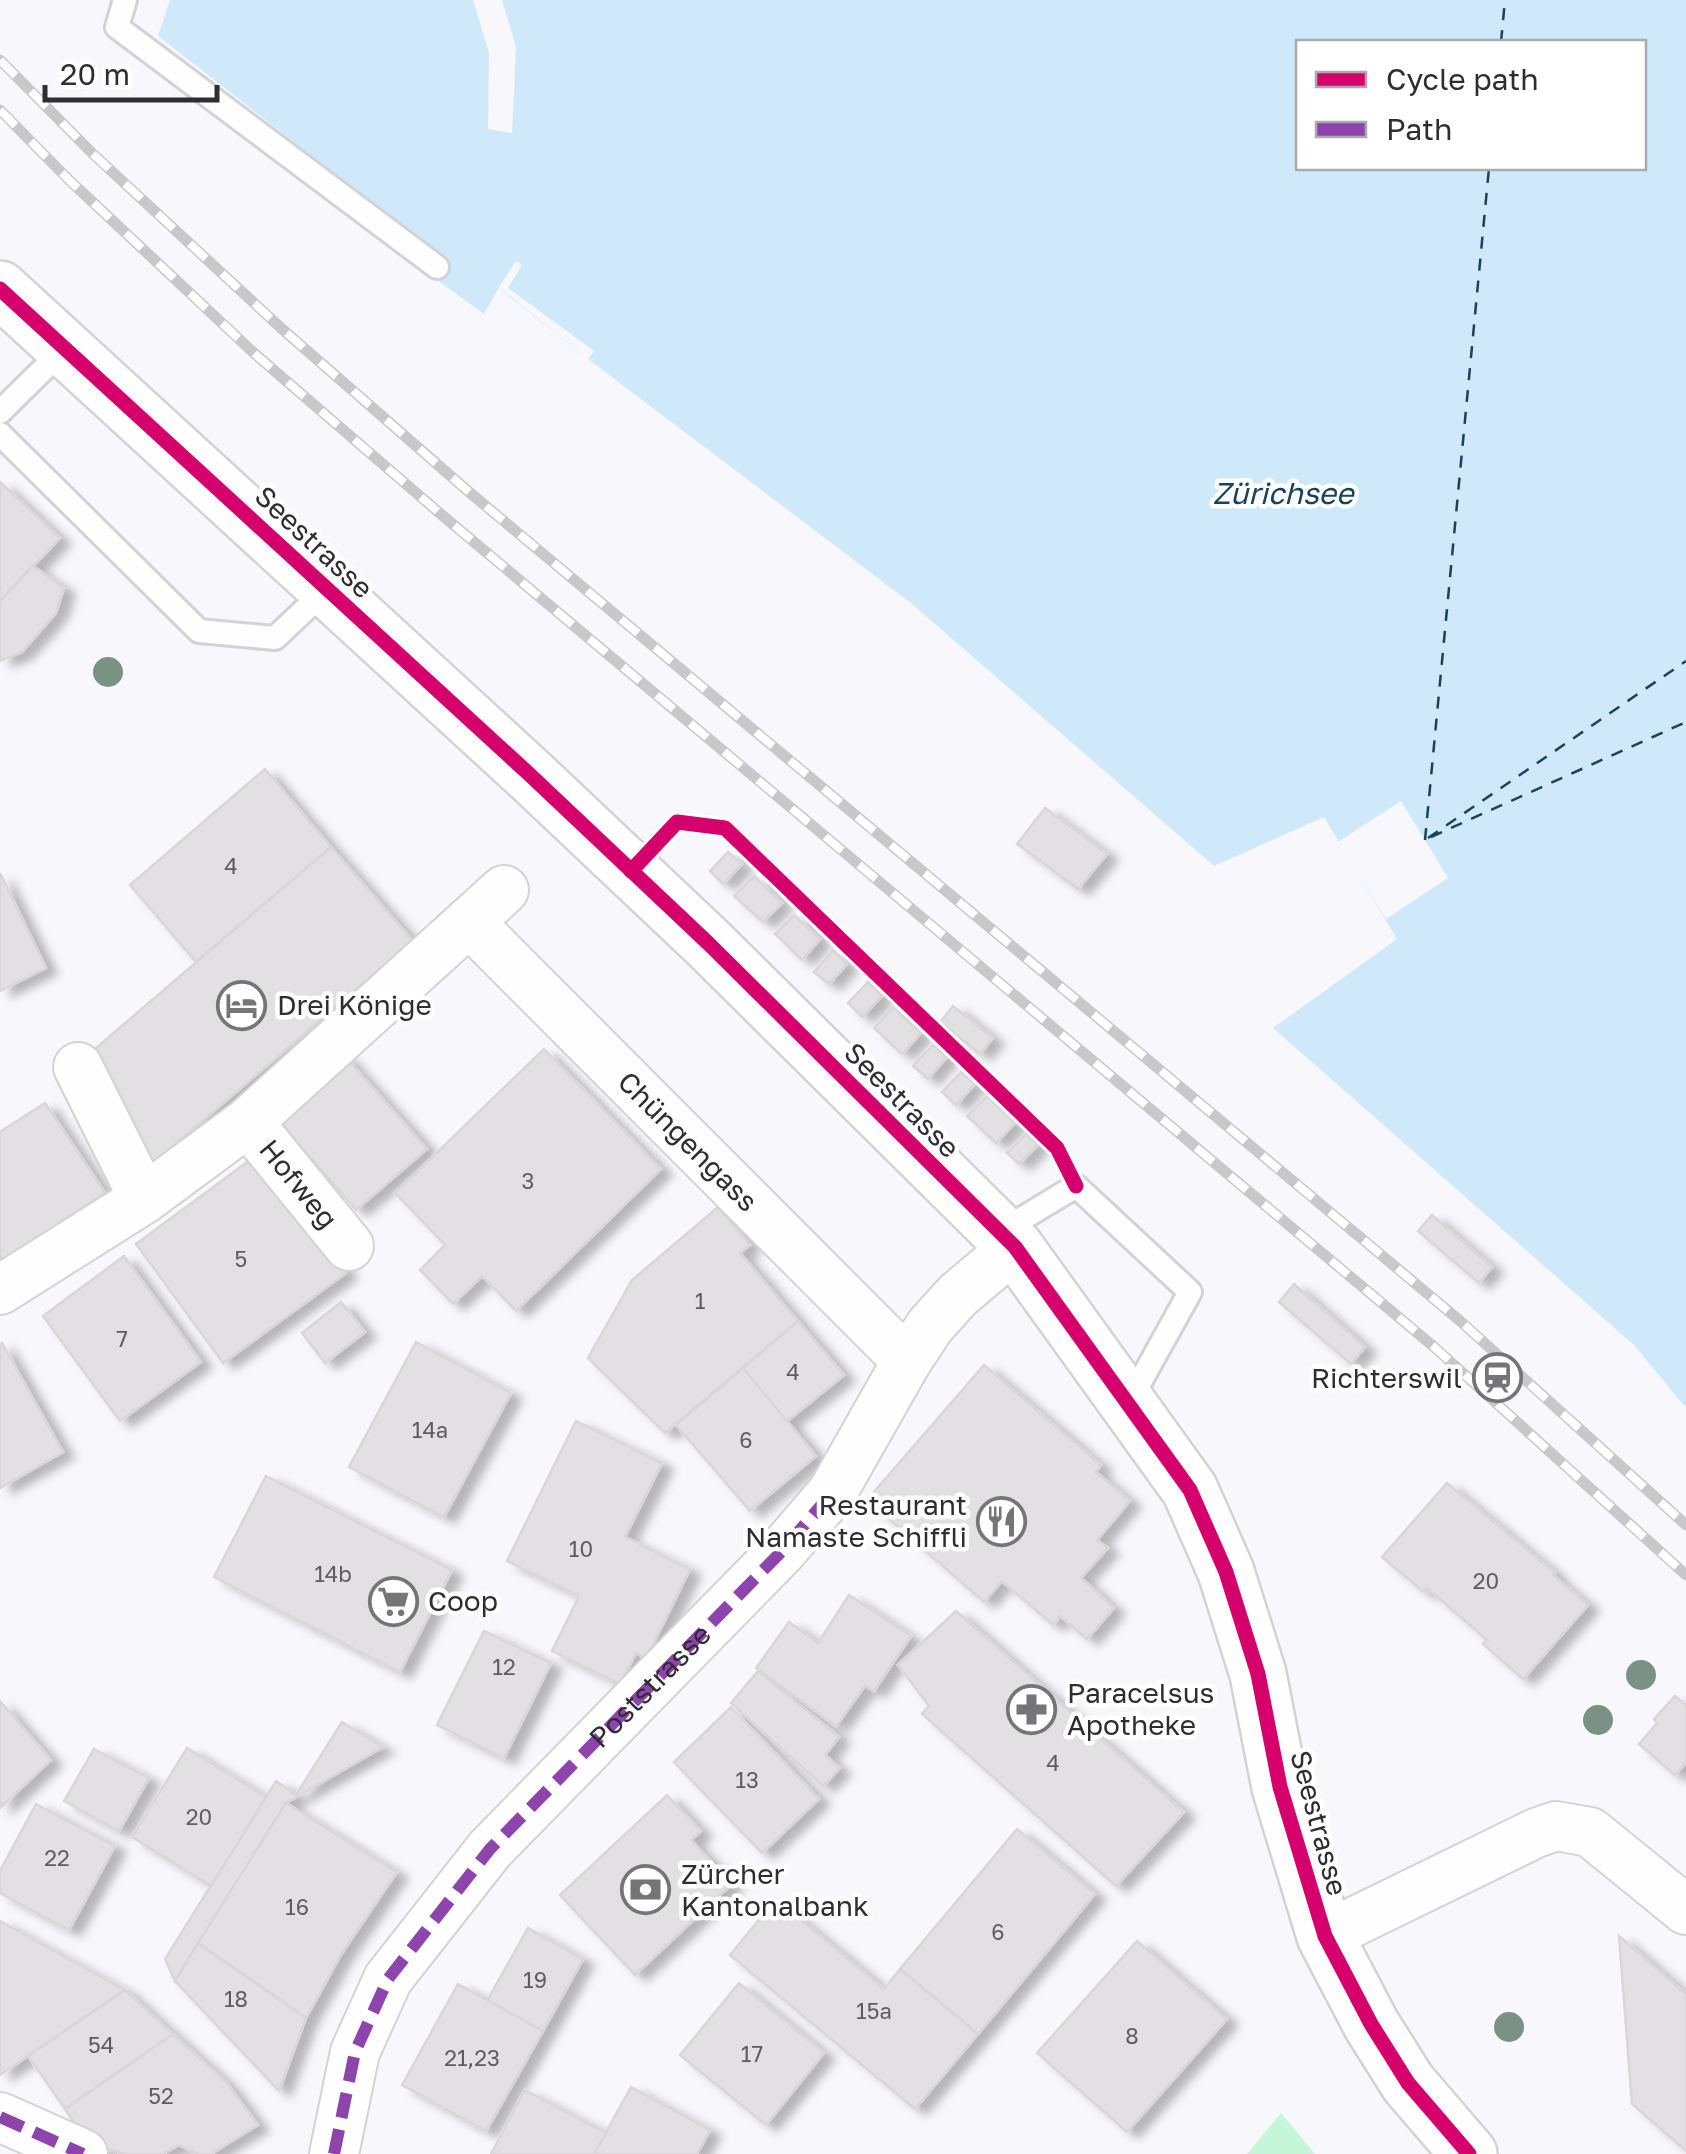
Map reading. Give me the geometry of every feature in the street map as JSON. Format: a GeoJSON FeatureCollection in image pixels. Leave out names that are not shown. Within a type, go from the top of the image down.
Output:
{"type":"FeatureCollection","features":[{"type":"Feature","properties":{"kind":"main road","name":"Seestrasse"},"geometry":{"type":"LineString","coordinates":[[0,289],[709,944],[1008,1239],[1190,1490],[1226,1572],[1258,1674],[1280,1787],[1325,1936],[1371,2024],[1408,2082],[1469,2154]]}},
{"type":"Feature","properties":{"kind":"street"},"geometry":{"type":"LineString","coordinates":[[0,1290],[144,1199],[248,1122],[504,890]]}},
{"type":"Feature","properties":{"kind":"street","name":"Chüngengass"},"geometry":{"type":"LineString","coordinates":[[469,922],[906,1361]]}},
{"type":"Feature","properties":{"kind":"street"},"geometry":{"type":"LineString","coordinates":[[78,1067],[144,1199]]}},
{"type":"Feature","properties":{"kind":"street","name":"Hofweg"},"geometry":{"type":"LineString","coordinates":[[248,1122],[350,1246]]}},
{"type":"Feature","properties":{"kind":"street","name":"Poststrasse"},"geometry":{"type":"LineString","coordinates":[[334,2154],[355,2052],[388,1979],[490,1849],[781,1552],[832,1493],[906,1361],[1008,1239]]}},
{"type":"Feature","properties":{"kind":"street"},"geometry":{"type":"LineString","coordinates":[[1325,1936],[1536,1832],[1556,1826],[1590,1832],[1686,1910]]}},
{"type":"Feature","properties":{"kind":"street"},"geometry":{"type":"LineString","coordinates":[[0,2118],[83,2154]]}},
{"type":"Feature","properties":{"kind":"lane"},"geometry":{"type":"LineString","coordinates":[[125,0],[117,27],[437,267]]}},
{"type":"Feature","properties":{"kind":"lane"},"geometry":{"type":"LineString","coordinates":[[0,412],[66,347]]}},
{"type":"Feature","properties":{"kind":"lane"},"geometry":{"type":"LineString","coordinates":[[0,434],[200,632],[275,638],[328,588]]}},
{"type":"Feature","properties":{"kind":"lane"},"geometry":{"type":"LineString","coordinates":[[1008,1239],[1076,1186],[1190,1292],[1129,1402]]}},
{"type":"Feature","properties":{"kind":"green space"},"geometry":{"type":"Polygon","coordinates":[[[1281,2113],[1315,2154],[1247,2154],[1281,2113]]]}},
{"type":"Feature","properties":{"kind":"water","name":"Zürichsee"},"geometry":{"type":"Polygon","coordinates":[[[170,0],[473,0],[489,53],[488,129],[512,133],[516,47],[502,0],[1686,0],[1686,1408],[1634,1345],[1273,1028],[1397,939],[1324,817],[1214,866],[912,604],[499,288],[484,314],[387,244],[400,225],[158,36],[170,0]]]}},
{"type":"Feature","properties":{"kind":"pier"},"geometry":{"type":"Polygon","coordinates":[[[516,261],[522,265],[508,288],[594,351],[588,359],[499,287],[516,261]]]}},
{"type":"Feature","properties":{"kind":"pier"},"geometry":{"type":"Polygon","coordinates":[[[1401,801],[1448,878],[1386,919],[1338,842],[1401,801]]]}},
{"type":"Feature","properties":{"kind":"building"},"geometry":{"type":"Polygon","coordinates":[[[0,482],[60,538],[0,601],[0,482]]]}},
{"type":"Feature","properties":{"kind":"building"},"geometry":{"type":"Polygon","coordinates":[[[33,566],[64,588],[56,613],[22,652],[0,661],[0,601],[33,566]]]}},
{"type":"Feature","properties":{"kind":"building"},"geometry":{"type":"Polygon","coordinates":[[[265,769],[331,847],[196,962],[130,885],[265,769]]]}},
{"type":"Feature","properties":{"kind":"building"},"geometry":{"type":"Polygon","coordinates":[[[1045,808],[1107,854],[1078,889],[1017,844],[1045,808]]]}},
{"type":"Feature","properties":{"kind":"building","name":"Drei Könige"},"geometry":{"type":"Polygon","coordinates":[[[331,847],[413,941],[151,1165],[96,1048],[331,847]]]}},
{"type":"Feature","properties":{"kind":"building"},"geometry":{"type":"Polygon","coordinates":[[[728,852],[742,864],[723,884],[710,871],[728,852]]]}},
{"type":"Feature","properties":{"kind":"building"},"geometry":{"type":"Polygon","coordinates":[[[0,873],[46,968],[0,991],[0,873]]]}},
{"type":"Feature","properties":{"kind":"building"},"geometry":{"type":"Polygon","coordinates":[[[754,876],[782,903],[763,922],[734,896],[754,876]]]}},
{"type":"Feature","properties":{"kind":"building"},"geometry":{"type":"Polygon","coordinates":[[[794,915],[820,939],[802,960],[775,934],[794,915]]]}},
{"type":"Feature","properties":{"kind":"building"},"geometry":{"type":"Polygon","coordinates":[[[833,950],[847,964],[829,984],[814,972],[833,950]]]}},
{"type":"Feature","properties":{"kind":"building"},"geometry":{"type":"Polygon","coordinates":[[[868,982],[882,996],[862,1017],[848,1003],[868,982]]]}},
{"type":"Feature","properties":{"kind":"building"},"geometry":{"type":"Polygon","coordinates":[[[953,1006],[993,1038],[980,1054],[940,1022],[953,1006]]]}},
{"type":"Feature","properties":{"kind":"building"},"geometry":{"type":"Polygon","coordinates":[[[893,1007],[921,1033],[902,1054],[874,1028],[893,1007]]]}},
{"type":"Feature","properties":{"kind":"building"},"geometry":{"type":"Polygon","coordinates":[[[933,1045],[947,1057],[928,1079],[913,1066],[933,1045]]]}},
{"type":"Feature","properties":{"kind":"building"},"geometry":{"type":"Polygon","coordinates":[[[544,1049],[661,1169],[516,1311],[482,1276],[453,1304],[420,1270],[445,1245],[395,1193],[544,1049]]]}},
{"type":"Feature","properties":{"kind":"building"},"geometry":{"type":"Polygon","coordinates":[[[342,1053],[427,1149],[356,1210],[272,1113],[342,1053]]]}},
{"type":"Feature","properties":{"kind":"building"},"geometry":{"type":"Polygon","coordinates":[[[961,1072],[975,1084],[956,1105],[942,1092],[961,1072]]]}},
{"type":"Feature","properties":{"kind":"building"},"geometry":{"type":"Polygon","coordinates":[[[987,1096],[1015,1123],[996,1143],[967,1116],[987,1096]]]}},
{"type":"Feature","properties":{"kind":"building"},"geometry":{"type":"Polygon","coordinates":[[[45,1103],[105,1193],[0,1263],[0,1132],[45,1103]]]}},
{"type":"Feature","properties":{"kind":"building"},"geometry":{"type":"Polygon","coordinates":[[[1026,1134],[1038,1145],[1019,1164],[1007,1153],[1026,1134]]]}},
{"type":"Feature","properties":{"kind":"building"},"geometry":{"type":"Polygon","coordinates":[[[258,1154],[346,1273],[223,1363],[136,1244],[258,1154]]]}},
{"type":"Feature","properties":{"kind":"building"},"geometry":{"type":"Polygon","coordinates":[[[718,1207],[750,1245],[740,1253],[798,1321],[665,1433],[588,1358],[632,1280],[718,1207]]]}},
{"type":"Feature","properties":{"kind":"building"},"geometry":{"type":"Polygon","coordinates":[[[1432,1215],[1492,1267],[1479,1283],[1418,1231],[1432,1215]]]}},
{"type":"Feature","properties":{"kind":"building"},"geometry":{"type":"Polygon","coordinates":[[[124,1256],[201,1362],[120,1421],[43,1316],[124,1256]]]}},
{"type":"Feature","properties":{"kind":"building"},"geometry":{"type":"Polygon","coordinates":[[[1294,1284],[1365,1347],[1351,1364],[1279,1302],[1294,1284]]]}},
{"type":"Feature","properties":{"kind":"building"},"geometry":{"type":"Polygon","coordinates":[[[341,1302],[365,1332],[325,1363],[302,1333],[341,1302]]]}},
{"type":"Feature","properties":{"kind":"building"},"geometry":{"type":"Polygon","coordinates":[[[798,1321],[844,1375],[786,1422],[743,1368],[798,1321]]]}},
{"type":"Feature","properties":{"kind":"building"},"geometry":{"type":"Polygon","coordinates":[[[416,1342],[511,1393],[444,1517],[349,1467],[416,1342]]]}},
{"type":"Feature","properties":{"kind":"building"},"geometry":{"type":"Polygon","coordinates":[[[0,1344],[63,1452],[0,1488],[0,1344]]]}},
{"type":"Feature","properties":{"kind":"building","name":"Restaurant Namaste Schiffli"},"geometry":{"type":"Polygon","coordinates":[[[984,1365],[1101,1465],[1096,1472],[1130,1501],[1097,1540],[1108,1548],[1081,1578],[1114,1608],[1087,1639],[1060,1616],[1053,1625],[1002,1581],[984,1602],[867,1500],[984,1365]]]}},
{"type":"Feature","properties":{"kind":"building"},"geometry":{"type":"Polygon","coordinates":[[[743,1368],[816,1456],[750,1511],[676,1425],[743,1368]]]}},
{"type":"Feature","properties":{"kind":"building"},"geometry":{"type":"Polygon","coordinates":[[[576,1421],[662,1463],[625,1537],[690,1569],[646,1659],[636,1653],[620,1684],[552,1651],[579,1596],[507,1561],[576,1421]]]}},
{"type":"Feature","properties":{"kind":"building"},"geometry":{"type":"Polygon","coordinates":[[[266,1476],[452,1570],[400,1672],[214,1577],[266,1476]]]}},
{"type":"Feature","properties":{"kind":"building"},"geometry":{"type":"Polygon","coordinates":[[[1447,1483],[1588,1605],[1523,1679],[1483,1644],[1487,1640],[1427,1588],[1424,1592],[1382,1557],[1447,1483]]]}},
{"type":"Feature","properties":{"kind":"building"},"geometry":{"type":"Polygon","coordinates":[[[849,1595],[911,1636],[874,1691],[865,1686],[836,1726],[756,1668],[789,1622],[818,1643],[849,1595]]]}},
{"type":"Feature","properties":{"kind":"building"},"geometry":{"type":"Polygon","coordinates":[[[956,1611],[1184,1812],[1116,1886],[922,1714],[929,1706],[898,1665],[956,1611]]]}},
{"type":"Feature","properties":{"kind":"building"},"geometry":{"type":"Polygon","coordinates":[[[484,1631],[551,1663],[504,1758],[437,1725],[484,1631]]]}},
{"type":"Feature","properties":{"kind":"building"},"geometry":{"type":"Polygon","coordinates":[[[758,1671],[839,1737],[825,1755],[840,1768],[823,1786],[731,1703],[758,1671]]]}},
{"type":"Feature","properties":{"kind":"building"},"geometry":{"type":"Polygon","coordinates":[[[1675,1696],[1686,1705],[1686,1762],[1675,1775],[1639,1744],[1675,1696]]]}},
{"type":"Feature","properties":{"kind":"building"},"geometry":{"type":"Polygon","coordinates":[[[0,1701],[51,1760],[0,1808],[0,1701]]]}},
{"type":"Feature","properties":{"kind":"building"},"geometry":{"type":"Polygon","coordinates":[[[731,1707],[819,1799],[762,1853],[674,1762],[731,1707]]]}},
{"type":"Feature","properties":{"kind":"building"},"geometry":{"type":"Polygon","coordinates":[[[342,1722],[383,1747],[286,1803],[175,1981],[165,1959],[276,1781],[296,1795],[342,1722]]]}},
{"type":"Feature","properties":{"kind":"building"},"geometry":{"type":"Polygon","coordinates":[[[187,1748],[266,1797],[211,1886],[132,1837],[187,1748]]]}},
{"type":"Feature","properties":{"kind":"building"},"geometry":{"type":"Polygon","coordinates":[[[94,1749],[149,1778],[119,1831],[64,1801],[94,1749]]]}},
{"type":"Feature","properties":{"kind":"building","name":"Zürcher Kantonalbank"},"geometry":{"type":"Polygon","coordinates":[[[667,1795],[701,1831],[691,1840],[732,1884],[635,1975],[560,1895],[667,1795]]]}},
{"type":"Feature","properties":{"kind":"building"},"geometry":{"type":"Polygon","coordinates":[[[286,1803],[397,1872],[342,1953],[306,2018],[198,1943],[286,1803]]]}},
{"type":"Feature","properties":{"kind":"building"},"geometry":{"type":"Polygon","coordinates":[[[36,1804],[115,1846],[69,1930],[0,1893],[0,1871],[36,1804]]]}},
{"type":"Feature","properties":{"kind":"building"},"geometry":{"type":"Polygon","coordinates":[[[1017,1829],[1095,1894],[978,2034],[900,1969],[1017,1829]]]}},
{"type":"Feature","properties":{"kind":"building"},"geometry":{"type":"Polygon","coordinates":[[[776,1899],[884,1989],[900,1969],[978,2034],[915,2109],[730,1955],[776,1899]]]}},
{"type":"Feature","properties":{"kind":"building"},"geometry":{"type":"Polygon","coordinates":[[[0,1921],[125,1990],[0,2075],[0,1921]]]}},
{"type":"Feature","properties":{"kind":"building"},"geometry":{"type":"Polygon","coordinates":[[[528,1928],[583,1959],[543,2031],[487,2001],[528,1928]]]}},
{"type":"Feature","properties":{"kind":"building"},"geometry":{"type":"Polygon","coordinates":[[[1619,1936],[1686,1994],[1686,2151],[1632,2104],[1619,1936]]]}},
{"type":"Feature","properties":{"kind":"building"},"geometry":{"type":"Polygon","coordinates":[[[1137,1941],[1227,2019],[1127,2132],[1037,2053],[1137,1941]]]}},
{"type":"Feature","properties":{"kind":"building"},"geometry":{"type":"Polygon","coordinates":[[[198,1943],[306,2018],[279,2091],[175,1981],[198,1943]]]}},
{"type":"Feature","properties":{"kind":"building"},"geometry":{"type":"Polygon","coordinates":[[[739,1983],[824,2053],[766,2125],[680,2055],[739,1983]]]}},
{"type":"Feature","properties":{"kind":"building"},"geometry":{"type":"Polygon","coordinates":[[[458,1984],[543,2031],[486,2131],[402,2085],[458,1984]]]}},
{"type":"Feature","properties":{"kind":"building"},"geometry":{"type":"Polygon","coordinates":[[[125,1990],[173,2034],[65,2109],[28,2056],[125,1990]]]}},
{"type":"Feature","properties":{"kind":"building"},"geometry":{"type":"Polygon","coordinates":[[[173,2034],[226,2082],[258,2125],[211,2154],[198,2154],[179,2145],[163,2154],[126,2154],[89,2145],[65,2109],[173,2034]]]}},
{"type":"Feature","properties":{"kind":"building"},"geometry":{"type":"Polygon","coordinates":[[[631,2087],[710,2130],[697,2154],[594,2154],[631,2087]]]}},
{"type":"Feature","properties":{"kind":"building"},"geometry":{"type":"Polygon","coordinates":[[[525,2090],[606,2133],[594,2154],[491,2154],[525,2090]]]}},
{"type":"Feature","properties":{"kind":"ferry route"},"geometry":{"type":"LineString","coordinates":[[1501,40],[1505,0]]}},
{"type":"Feature","properties":{"kind":"ferry route"},"geometry":{"type":"LineString","coordinates":[[1425,840],[1489,170]]}},
{"type":"Feature","properties":{"kind":"ferry route"},"geometry":{"type":"LineString","coordinates":[[1428,838],[1686,661]]}},
{"type":"Feature","properties":{"kind":"ferry route"},"geometry":{"type":"LineString","coordinates":[[1431,837],[1686,722]]}},
{"type":"Feature","properties":{"kind":"railway"},"geometry":{"type":"LineString","coordinates":[[0,60],[93,154],[281,328],[469,492],[1459,1320],[1686,1525]]}},
{"type":"Feature","properties":{"kind":"railway"},"geometry":{"type":"LineString","coordinates":[[0,110],[255,354],[1433,1346],[1686,1575]]}},
{"type":"Feature","properties":{"kind":"marked path"},"geometry":{"type":"LineString","coordinates":[[334,2154],[355,2052],[388,1979],[490,1849],[781,1552],[832,1493]]}},
{"type":"Feature","properties":{"kind":"marked path"},"geometry":{"type":"LineString","coordinates":[[0,2117],[83,2154]]}},
{"type":"Feature","properties":{"kind":"cycle path"},"geometry":{"type":"LineString","coordinates":[[0,289],[529,774],[709,944],[1015,1247],[1190,1490],[1226,1572],[1258,1674],[1280,1787],[1325,1936],[1371,2024],[1408,2083],[1469,2154]]}},
{"type":"Feature","properties":{"kind":"cycle path"},"geometry":{"type":"LineString","coordinates":[[631,871],[677,822],[725,828],[1057,1148],[1076,1186]]}},
{"type":"Feature","properties":{"kind":"place","name":"Drei Könige"},"geometry":{"type":"Point","coordinates":[242,1005]}},
{"type":"Feature","properties":{"kind":"place","name":"Richterswil"},"geometry":{"type":"Point","coordinates":[1497,1378]}},
{"type":"Feature","properties":{"kind":"place","name":"Restaurant Namaste Schiffli"},"geometry":{"type":"Point","coordinates":[1002,1521]}},
{"type":"Feature","properties":{"kind":"place","name":"Coop"},"geometry":{"type":"Point","coordinates":[393,1601]}},
{"type":"Feature","properties":{"kind":"place","name":"Paracelsus Apotheke"},"geometry":{"type":"Point","coordinates":[1032,1709]}},
{"type":"Feature","properties":{"kind":"place","name":"Zürcher Kantonalbank"},"geometry":{"type":"Point","coordinates":[646,1890]}}]}
